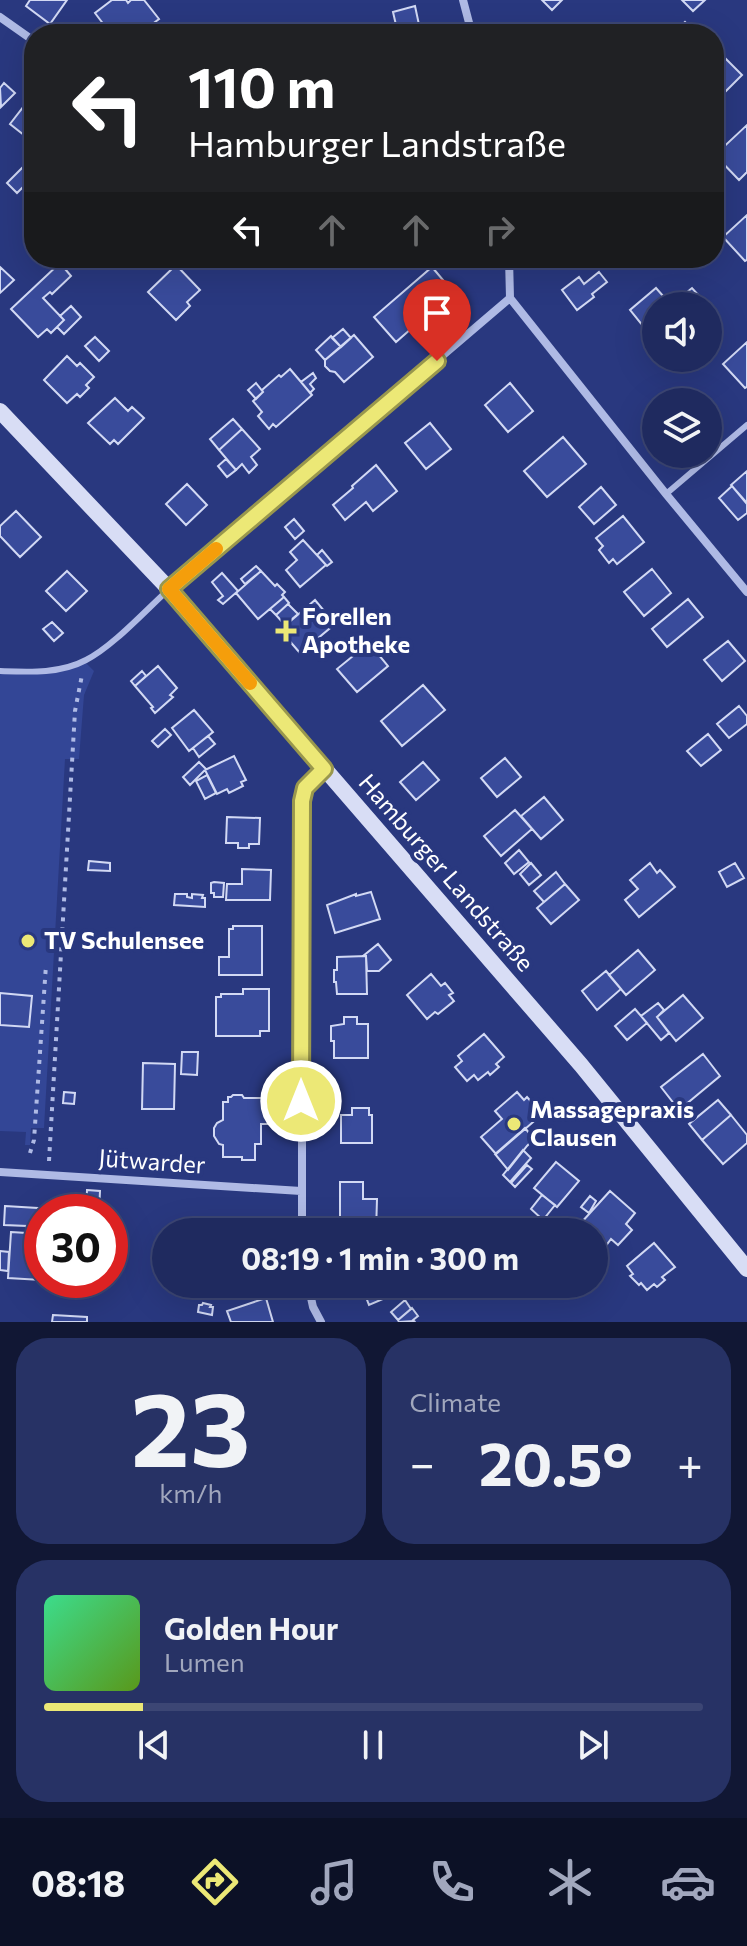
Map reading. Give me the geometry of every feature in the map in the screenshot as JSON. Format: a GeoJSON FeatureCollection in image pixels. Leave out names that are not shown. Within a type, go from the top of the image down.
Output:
{"type":"FeatureCollection","features":[{"type":"Feature","properties":{"kind":"main road","name":"Hamburger Landstraße"},"geometry":{"type":"LineString","coordinates":[[0,411],[169,589],[581,1065],[747,1269]]}},
{"type":"Feature","properties":{"kind":"street"},"geometry":{"type":"LineString","coordinates":[[463,0],[469,24]]}},
{"type":"Feature","properties":{"kind":"street"},"geometry":{"type":"LineString","coordinates":[[0,17],[24,34]]}},
{"type":"Feature","properties":{"kind":"street"},"geometry":{"type":"LineString","coordinates":[[509,268],[510,298],[747,592]]}},
{"type":"Feature","properties":{"kind":"street"},"geometry":{"type":"LineString","coordinates":[[169,589],[510,298]]}},
{"type":"Feature","properties":{"kind":"street"},"geometry":{"type":"LineString","coordinates":[[302,1218],[302,801],[305,788],[324,769]]}},
{"type":"Feature","properties":{"kind":"street","name":"Jütwarder"},"geometry":{"type":"LineString","coordinates":[[0,1172],[301,1191]]}},
{"type":"Feature","properties":{"kind":"street"},"geometry":{"type":"LineString","coordinates":[[311,1298],[321,1322]]}},
{"type":"Feature","properties":{"kind":"lane"},"geometry":{"type":"LineString","coordinates":[[666,494],[747,425]]}},
{"type":"Feature","properties":{"kind":"lane"},"geometry":{"type":"LineString","coordinates":[[0,671],[38,672],[84,661],[100,651],[169,589]]}},
{"type":"Feature","properties":{"kind":"path"},"geometry":{"type":"LineString","coordinates":[[48,1175],[75,711],[84,661]]}},
{"type":"Feature","properties":{"kind":"path"},"geometry":{"type":"LineString","coordinates":[[30,1153],[34,1140],[46,965]]}},
{"type":"Feature","properties":{"kind":"shaded area","name":"TV Schulensee"},"geometry":{"type":"Polygon","coordinates":[[[84,661],[94,671],[84,695],[79,759],[65,759],[44,1128],[31,1128],[30,1145],[25,1145],[26,1132],[0,1131],[0,671],[38,672],[84,661]]]}},
{"type":"Feature","properties":{"kind":"building"},"geometry":{"type":"Polygon","coordinates":[[[30,0],[67,0],[50,24],[26,6],[30,0]]]}},
{"type":"Feature","properties":{"kind":"building"},"geometry":{"type":"Polygon","coordinates":[[[112,0],[126,0],[128,3],[144,0],[159,19],[152,24],[103,24],[95,13],[112,0]]]}},
{"type":"Feature","properties":{"kind":"building"},"geometry":{"type":"Polygon","coordinates":[[[542,0],[562,0],[552,10],[542,0]]]}},
{"type":"Feature","properties":{"kind":"building"},"geometry":{"type":"Polygon","coordinates":[[[682,0],[705,0],[693,11],[682,0]]]}},
{"type":"Feature","properties":{"kind":"building"},"geometry":{"type":"Polygon","coordinates":[[[415,6],[419,24],[396,24],[393,12],[415,6]]]}},
{"type":"Feature","properties":{"kind":"building"},"geometry":{"type":"Polygon","coordinates":[[[724,57],[742,75],[724,93],[724,57]]]}},
{"type":"Feature","properties":{"kind":"building"},"geometry":{"type":"Polygon","coordinates":[[[4,83],[15,93],[1,107],[0,88],[4,83]]]}},
{"type":"Feature","properties":{"kind":"building"},"geometry":{"type":"Polygon","coordinates":[[[24,106],[24,135],[10,124],[24,106]]]}},
{"type":"Feature","properties":{"kind":"building"},"geometry":{"type":"Polygon","coordinates":[[[747,125],[747,172],[739,180],[724,164],[724,147],[747,125]]]}},
{"type":"Feature","properties":{"kind":"building"},"geometry":{"type":"Polygon","coordinates":[[[24,168],[24,186],[17,193],[7,183],[24,168]]]}},
{"type":"Feature","properties":{"kind":"building"},"geometry":{"type":"Polygon","coordinates":[[[747,215],[747,260],[745,261],[724,236],[747,215]]]}},
{"type":"Feature","properties":{"kind":"building"},"geometry":{"type":"Polygon","coordinates":[[[0,267],[14,280],[0,293],[0,267]]]}},
{"type":"Feature","properties":{"kind":"building"},"geometry":{"type":"Polygon","coordinates":[[[55,268],[64,268],[71,276],[52,294],[50,292],[43,298],[64,320],[51,333],[47,329],[38,337],[11,309],[55,268]]]}},
{"type":"Feature","properties":{"kind":"building"},"geometry":{"type":"Polygon","coordinates":[[[173,268],[179,268],[200,290],[187,302],[190,306],[176,320],[148,292],[173,268]]]}},
{"type":"Feature","properties":{"kind":"building"},"geometry":{"type":"Polygon","coordinates":[[[431,268],[453,292],[396,342],[374,317],[431,268]]]}},
{"type":"Feature","properties":{"kind":"building"},"geometry":{"type":"Polygon","coordinates":[[[599,272],[607,282],[577,310],[562,290],[579,277],[584,284],[599,272]]]}},
{"type":"Feature","properties":{"kind":"building"},"geometry":{"type":"Polygon","coordinates":[[[642,300],[642,325],[630,310],[642,300]]]}},
{"type":"Feature","properties":{"kind":"building"},"geometry":{"type":"Polygon","coordinates":[[[71,306],[81,317],[64,334],[57,327],[64,320],[60,316],[71,306]]]}},
{"type":"Feature","properties":{"kind":"building"},"geometry":{"type":"Polygon","coordinates":[[[343,329],[351,338],[341,347],[332,338],[343,329]]]}},
{"type":"Feature","properties":{"kind":"building"},"geometry":{"type":"Polygon","coordinates":[[[354,335],[373,357],[344,382],[325,366],[325,360],[354,335]]]}},
{"type":"Feature","properties":{"kind":"building"},"geometry":{"type":"Polygon","coordinates":[[[331,336],[341,347],[325,360],[316,350],[331,336]]]}},
{"type":"Feature","properties":{"kind":"building"},"geometry":{"type":"Polygon","coordinates":[[[95,337],[109,351],[99,361],[85,346],[95,337]]]}},
{"type":"Feature","properties":{"kind":"building"},"geometry":{"type":"Polygon","coordinates":[[[747,342],[747,387],[745,388],[723,364],[747,342]]]}},
{"type":"Feature","properties":{"kind":"building"},"geometry":{"type":"Polygon","coordinates":[[[67,356],[77,366],[80,363],[94,377],[80,397],[77,394],[67,403],[44,380],[67,356]]]}},
{"type":"Feature","properties":{"kind":"building"},"geometry":{"type":"Polygon","coordinates":[[[290,369],[312,395],[276,427],[273,424],[269,429],[258,416],[262,412],[253,401],[279,375],[281,377],[290,369]]]}},
{"type":"Feature","properties":{"kind":"building"},"geometry":{"type":"Polygon","coordinates":[[[313,373],[316,378],[310,384],[314,389],[310,393],[301,382],[313,373]]]}},
{"type":"Feature","properties":{"kind":"building"},"geometry":{"type":"Polygon","coordinates":[[[256,383],[263,392],[256,399],[248,390],[256,383]]]}},
{"type":"Feature","properties":{"kind":"building"},"geometry":{"type":"Polygon","coordinates":[[[510,383],[533,411],[508,432],[485,405],[510,383]]]}},
{"type":"Feature","properties":{"kind":"building"},"geometry":{"type":"Polygon","coordinates":[[[115,398],[128,411],[132,407],[144,418],[118,444],[114,440],[110,444],[88,423],[115,398]]]}},
{"type":"Feature","properties":{"kind":"building"},"geometry":{"type":"Polygon","coordinates":[[[233,419],[242,429],[219,450],[210,439],[233,419]]]}},
{"type":"Feature","properties":{"kind":"building"},"geometry":{"type":"Polygon","coordinates":[[[430,423],[451,449],[426,469],[405,443],[430,423]]]}},
{"type":"Feature","properties":{"kind":"building"},"geometry":{"type":"Polygon","coordinates":[[[242,429],[260,449],[251,457],[257,465],[249,473],[242,464],[236,470],[219,450],[242,429]]]}},
{"type":"Feature","properties":{"kind":"building"},"geometry":{"type":"Polygon","coordinates":[[[563,437],[586,464],[547,497],[524,471],[563,437]]]}},
{"type":"Feature","properties":{"kind":"building"},"geometry":{"type":"Polygon","coordinates":[[[226,459],[236,470],[227,477],[218,466],[226,459]]]}},
{"type":"Feature","properties":{"kind":"building"},"geometry":{"type":"Polygon","coordinates":[[[376,465],[397,491],[373,511],[366,502],[345,520],[333,505],[376,465]]]}},
{"type":"Feature","properties":{"kind":"building"},"geometry":{"type":"Polygon","coordinates":[[[747,471],[747,503],[731,485],[747,471]]]}},
{"type":"Feature","properties":{"kind":"building"},"geometry":{"type":"Polygon","coordinates":[[[187,484],[207,505],[186,525],[166,504],[187,484]]]}},
{"type":"Feature","properties":{"kind":"building"},"geometry":{"type":"Polygon","coordinates":[[[732,486],[747,504],[747,513],[738,520],[719,498],[732,486]]]}},
{"type":"Feature","properties":{"kind":"building"},"geometry":{"type":"Polygon","coordinates":[[[601,487],[616,505],[594,524],[579,507],[601,487]]]}},
{"type":"Feature","properties":{"kind":"building"},"geometry":{"type":"Polygon","coordinates":[[[16,511],[41,537],[20,557],[0,536],[0,526],[16,511]]]}},
{"type":"Feature","properties":{"kind":"building"},"geometry":{"type":"Polygon","coordinates":[[[623,516],[644,542],[617,564],[613,559],[609,563],[599,550],[603,546],[596,538],[623,516]]]}},
{"type":"Feature","properties":{"kind":"building"},"geometry":{"type":"Polygon","coordinates":[[[294,519],[304,531],[295,539],[285,527],[294,519]]]}},
{"type":"Feature","properties":{"kind":"building"},"geometry":{"type":"Polygon","coordinates":[[[303,540],[326,565],[300,587],[286,570],[297,560],[290,552],[303,540]]]}},
{"type":"Feature","properties":{"kind":"building"},"geometry":{"type":"Polygon","coordinates":[[[322,550],[332,562],[327,566],[317,555],[322,550]]]}},
{"type":"Feature","properties":{"kind":"building"},"geometry":{"type":"Polygon","coordinates":[[[256,566],[261,571],[245,584],[241,579],[256,566]]]}},
{"type":"Feature","properties":{"kind":"building"},"geometry":{"type":"Polygon","coordinates":[[[652,569],[671,593],[644,616],[624,592],[652,569]]]}},
{"type":"Feature","properties":{"kind":"building"},"geometry":{"type":"Polygon","coordinates":[[[67,571],[87,591],[66,611],[46,591],[67,571]]]}},
{"type":"Feature","properties":{"kind":"building"},"geometry":{"type":"Polygon","coordinates":[[[261,571],[285,592],[284,597],[258,619],[236,593],[261,571]]]}},
{"type":"Feature","properties":{"kind":"building"},"geometry":{"type":"Polygon","coordinates":[[[222,573],[238,591],[223,604],[218,600],[223,596],[212,582],[222,573]]]}},
{"type":"Feature","properties":{"kind":"building"},"geometry":{"type":"Polygon","coordinates":[[[284,597],[289,603],[276,615],[270,609],[284,597]]]}},
{"type":"Feature","properties":{"kind":"building"},"geometry":{"type":"Polygon","coordinates":[[[688,599],[703,617],[667,647],[652,629],[688,599]]]}},
{"type":"Feature","properties":{"kind":"building"},"geometry":{"type":"Polygon","coordinates":[[[315,600],[335,624],[300,653],[280,630],[315,600]]]}},
{"type":"Feature","properties":{"kind":"building"},"geometry":{"type":"Polygon","coordinates":[[[288,604],[298,614],[285,625],[276,615],[288,604]]]}},
{"type":"Feature","properties":{"kind":"building"},"geometry":{"type":"Polygon","coordinates":[[[52,622],[63,633],[54,641],[43,629],[52,622]]]}},
{"type":"Feature","properties":{"kind":"building"},"geometry":{"type":"Polygon","coordinates":[[[728,641],[745,661],[722,681],[704,660],[728,641]]]}},
{"type":"Feature","properties":{"kind":"building"},"geometry":{"type":"Polygon","coordinates":[[[369,643],[388,666],[357,692],[337,669],[369,643]]]}},
{"type":"Feature","properties":{"kind":"building"},"geometry":{"type":"Polygon","coordinates":[[[158,666],[177,688],[170,695],[173,697],[155,713],[135,686],[158,666]]]}},
{"type":"Feature","properties":{"kind":"building"},"geometry":{"type":"Polygon","coordinates":[[[142,671],[146,676],[135,686],[131,681],[142,671]]]}},
{"type":"Feature","properties":{"kind":"building"},"geometry":{"type":"Polygon","coordinates":[[[423,685],[445,710],[402,746],[381,721],[423,685]]]}},
{"type":"Feature","properties":{"kind":"building"},"geometry":{"type":"Polygon","coordinates":[[[739,706],[747,716],[747,724],[729,738],[717,724],[739,706]]]}},
{"type":"Feature","properties":{"kind":"building"},"geometry":{"type":"Polygon","coordinates":[[[194,710],[213,732],[189,751],[172,728],[194,710]]]}},
{"type":"Feature","properties":{"kind":"building"},"geometry":{"type":"Polygon","coordinates":[[[165,729],[171,735],[158,747],[152,741],[165,729]]]}},
{"type":"Feature","properties":{"kind":"building"},"geometry":{"type":"Polygon","coordinates":[[[708,734],[721,750],[701,766],[687,751],[708,734]]]}},
{"type":"Feature","properties":{"kind":"building"},"geometry":{"type":"Polygon","coordinates":[[[208,736],[215,744],[199,757],[193,748],[208,736]]]}},
{"type":"Feature","properties":{"kind":"building"},"geometry":{"type":"Polygon","coordinates":[[[234,756],[246,780],[241,782],[243,786],[229,793],[227,789],[217,794],[205,770],[234,756]]]}},
{"type":"Feature","properties":{"kind":"building"},"geometry":{"type":"Polygon","coordinates":[[[505,758],[521,777],[497,797],[481,778],[505,758]]]}},
{"type":"Feature","properties":{"kind":"building"},"geometry":{"type":"Polygon","coordinates":[[[199,762],[206,769],[190,785],[183,777],[199,762]]]}},
{"type":"Feature","properties":{"kind":"building"},"geometry":{"type":"Polygon","coordinates":[[[423,762],[439,780],[416,800],[400,782],[423,762]]]}},
{"type":"Feature","properties":{"kind":"building"},"geometry":{"type":"Polygon","coordinates":[[[207,775],[216,793],[205,799],[196,781],[207,775]]]}},
{"type":"Feature","properties":{"kind":"building"},"geometry":{"type":"Polygon","coordinates":[[[544,797],[563,820],[541,839],[521,816],[544,797]]]}},
{"type":"Feature","properties":{"kind":"building"},"geometry":{"type":"Polygon","coordinates":[[[515,810],[532,829],[501,856],[484,836],[515,810]]]}},
{"type":"Feature","properties":{"kind":"building"},"geometry":{"type":"Polygon","coordinates":[[[227,817],[260,818],[259,844],[238,848],[238,843],[226,843],[227,817]]]}},
{"type":"Feature","properties":{"kind":"building"},"geometry":{"type":"Polygon","coordinates":[[[519,850],[529,862],[514,874],[505,863],[519,850]]]}},
{"type":"Feature","properties":{"kind":"building"},"geometry":{"type":"Polygon","coordinates":[[[89,861],[110,863],[110,871],[88,870],[89,861]]]}},
{"type":"Feature","properties":{"kind":"building"},"geometry":{"type":"Polygon","coordinates":[[[531,863],[541,875],[529,885],[520,874],[531,863]]]}},
{"type":"Feature","properties":{"kind":"building"},"geometry":{"type":"Polygon","coordinates":[[[650,863],[675,887],[639,917],[625,900],[638,889],[630,880],[650,863]]]}},
{"type":"Feature","properties":{"kind":"building"},"geometry":{"type":"Polygon","coordinates":[[[735,863],[744,878],[727,887],[719,872],[735,863]]]}},
{"type":"Feature","properties":{"kind":"building"},"geometry":{"type":"Polygon","coordinates":[[[242,869],[271,870],[270,900],[226,900],[227,884],[242,884],[242,869]]]}},
{"type":"Feature","properties":{"kind":"building"},"geometry":{"type":"Polygon","coordinates":[[[556,872],[565,884],[544,902],[534,891],[556,872]]]}},
{"type":"Feature","properties":{"kind":"building"},"geometry":{"type":"Polygon","coordinates":[[[211,883],[224,883],[223,897],[214,897],[211,893],[211,883]]]}},
{"type":"Feature","properties":{"kind":"building"},"geometry":{"type":"Polygon","coordinates":[[[565,884],[579,900],[551,924],[537,908],[565,884]]]}},
{"type":"Feature","properties":{"kind":"building"},"geometry":{"type":"Polygon","coordinates":[[[371,892],[380,919],[335,933],[327,905],[371,892]]]}},
{"type":"Feature","properties":{"kind":"building"},"geometry":{"type":"Polygon","coordinates":[[[175,894],[187,894],[192,898],[192,894],[203,895],[205,907],[174,905],[175,894]]]}},
{"type":"Feature","properties":{"kind":"building"},"geometry":{"type":"Polygon","coordinates":[[[233,926],[262,926],[262,975],[219,975],[219,957],[229,957],[229,929],[233,926]]]}},
{"type":"Feature","properties":{"kind":"building"},"geometry":{"type":"Polygon","coordinates":[[[378,944],[391,960],[379,971],[367,971],[366,956],[363,956],[378,944]]]}},
{"type":"Feature","properties":{"kind":"building"},"geometry":{"type":"Polygon","coordinates":[[[638,950],[655,970],[626,995],[609,975],[638,950]]]}},
{"type":"Feature","properties":{"kind":"building"},"geometry":{"type":"Polygon","coordinates":[[[366,956],[367,994],[337,994],[334,970],[337,970],[337,957],[366,956]]]}},
{"type":"Feature","properties":{"kind":"building"},"geometry":{"type":"Polygon","coordinates":[[[606,971],[621,989],[597,1010],[582,991],[606,971]]]}},
{"type":"Feature","properties":{"kind":"building"},"geometry":{"type":"Polygon","coordinates":[[[431,974],[441,986],[445,983],[453,993],[449,995],[454,1001],[427,1019],[407,995],[431,974]]]}},
{"type":"Feature","properties":{"kind":"building"},"geometry":{"type":"Polygon","coordinates":[[[243,989],[269,989],[269,1031],[260,1031],[260,1036],[216,1036],[216,997],[221,997],[221,994],[243,994],[243,989]]]}},
{"type":"Feature","properties":{"kind":"building"},"geometry":{"type":"Polygon","coordinates":[[[0,993],[32,996],[29,1027],[0,1025],[0,993]]]}},
{"type":"Feature","properties":{"kind":"building"},"geometry":{"type":"Polygon","coordinates":[[[683,995],[703,1018],[676,1041],[657,1017],[683,995]]]}},
{"type":"Feature","properties":{"kind":"building"},"geometry":{"type":"Polygon","coordinates":[[[658,1003],[664,1010],[657,1017],[669,1033],[661,1040],[641,1016],[658,1003]]]}},
{"type":"Feature","properties":{"kind":"building"},"geometry":{"type":"Polygon","coordinates":[[[635,1009],[647,1023],[627,1040],[615,1026],[635,1009]]]}},
{"type":"Feature","properties":{"kind":"building"},"geometry":{"type":"Polygon","coordinates":[[[344,1017],[357,1017],[357,1024],[368,1024],[368,1058],[334,1058],[331,1026],[344,1024],[344,1017]]]}},
{"type":"Feature","properties":{"kind":"building"},"geometry":{"type":"Polygon","coordinates":[[[484,1034],[504,1057],[490,1075],[488,1072],[478,1080],[474,1075],[467,1081],[455,1067],[462,1061],[458,1056],[484,1034]]]}},
{"type":"Feature","properties":{"kind":"building"},"geometry":{"type":"Polygon","coordinates":[[[182,1052],[198,1052],[197,1075],[181,1074],[182,1052]]]}},
{"type":"Feature","properties":{"kind":"building"},"geometry":{"type":"Polygon","coordinates":[[[703,1054],[720,1076],[679,1110],[661,1087],[703,1054]]]}},
{"type":"Feature","properties":{"kind":"building"},"geometry":{"type":"Polygon","coordinates":[[[143,1063],[175,1064],[174,1109],[142,1109],[143,1063]]]}},
{"type":"Feature","properties":{"kind":"building"},"geometry":{"type":"Polygon","coordinates":[[[64,1092],[75,1093],[74,1104],[63,1103],[64,1092]]]}},
{"type":"Feature","properties":{"kind":"building","name":"Massagepraxis Clausen"},"geometry":{"type":"Polygon","coordinates":[[[517,1092],[535,1106],[532,1109],[539,1117],[496,1154],[481,1137],[502,1119],[495,1111],[517,1092]]]}},
{"type":"Feature","properties":{"kind":"building"},"geometry":{"type":"Polygon","coordinates":[[[228,1097],[275,1098],[274,1124],[261,1124],[261,1144],[255,1144],[255,1160],[223,1157],[223,1145],[214,1136],[214,1128],[223,1120],[223,1102],[228,1102],[228,1097]]]}},
{"type":"Feature","properties":{"kind":"building"},"geometry":{"type":"Polygon","coordinates":[[[718,1100],[731,1115],[702,1140],[689,1124],[718,1100]]]}},
{"type":"Feature","properties":{"kind":"building"},"geometry":{"type":"Polygon","coordinates":[[[352,1108],[369,1108],[372,1143],[341,1143],[341,1115],[352,1115],[352,1108]]]}},
{"type":"Feature","properties":{"kind":"building"},"geometry":{"type":"Polygon","coordinates":[[[731,1115],[747,1135],[747,1143],[723,1164],[702,1140],[731,1115]]]}},
{"type":"Feature","properties":{"kind":"building"},"geometry":{"type":"Polygon","coordinates":[[[525,1128],[534,1139],[508,1170],[495,1154],[525,1128]]]}},
{"type":"Feature","properties":{"kind":"building"},"geometry":{"type":"Polygon","coordinates":[[[523,1150],[531,1158],[510,1182],[503,1175],[523,1150]]]}},
{"type":"Feature","properties":{"kind":"building"},"geometry":{"type":"Polygon","coordinates":[[[556,1162],[579,1181],[557,1207],[534,1188],[556,1162]]]}},
{"type":"Feature","properties":{"kind":"building"},"geometry":{"type":"Polygon","coordinates":[[[527,1165],[532,1169],[515,1187],[511,1183],[527,1165]]]}},
{"type":"Feature","properties":{"kind":"building"},"geometry":{"type":"Polygon","coordinates":[[[340,1182],[363,1182],[363,1199],[377,1199],[376,1218],[340,1218],[340,1182]]]}},
{"type":"Feature","properties":{"kind":"building"},"geometry":{"type":"Polygon","coordinates":[[[87,1190],[100,1191],[100,1194],[87,1194],[87,1190]]]}},
{"type":"Feature","properties":{"kind":"building"},"geometry":{"type":"Polygon","coordinates":[[[610,1191],[635,1213],[626,1224],[632,1230],[618,1245],[611,1239],[608,1243],[608,1218],[585,1218],[610,1191]]]}},
{"type":"Feature","properties":{"kind":"building"},"geometry":{"type":"Polygon","coordinates":[[[542,1195],[555,1205],[545,1218],[531,1209],[542,1195]]]}},
{"type":"Feature","properties":{"kind":"building"},"geometry":{"type":"Polygon","coordinates":[[[590,1196],[596,1201],[589,1213],[581,1207],[590,1196]]]}},
{"type":"Feature","properties":{"kind":"building"},"geometry":{"type":"Polygon","coordinates":[[[5,1206],[24,1207],[24,1226],[4,1225],[5,1206]]]}},
{"type":"Feature","properties":{"kind":"building"},"geometry":{"type":"Polygon","coordinates":[[[11,1232],[24,1233],[24,1279],[8,1278],[11,1232]]]}},
{"type":"Feature","properties":{"kind":"building"},"geometry":{"type":"Polygon","coordinates":[[[654,1243],[675,1267],[662,1277],[665,1280],[657,1287],[654,1284],[647,1290],[630,1276],[633,1274],[627,1266],[654,1243]]]}},
{"type":"Feature","properties":{"kind":"building"},"geometry":{"type":"Polygon","coordinates":[[[0,1251],[9,1252],[8,1271],[0,1270],[0,1251]]]}},
{"type":"Feature","properties":{"kind":"building"},"geometry":{"type":"Polygon","coordinates":[[[266,1298],[273,1322],[231,1322],[227,1311],[266,1298]]]}},
{"type":"Feature","properties":{"kind":"building"},"geometry":{"type":"Polygon","coordinates":[[[366,1298],[385,1298],[369,1305],[366,1298]]]}},
{"type":"Feature","properties":{"kind":"building"},"geometry":{"type":"Polygon","coordinates":[[[405,1300],[411,1309],[398,1320],[391,1312],[405,1300]]]}},
{"type":"Feature","properties":{"kind":"building"},"geometry":{"type":"Polygon","coordinates":[[[203,1303],[213,1307],[212,1315],[198,1312],[199,1305],[203,1303]]]}},
{"type":"Feature","properties":{"kind":"building"},"geometry":{"type":"Polygon","coordinates":[[[412,1308],[418,1316],[414,1321],[399,1322],[398,1320],[412,1308]]]}},
{"type":"Feature","properties":{"kind":"building"},"geometry":{"type":"Polygon","coordinates":[[[53,1315],[87,1317],[87,1322],[52,1322],[53,1315]]]}},
{"type":"Feature","properties":{"kind":"slow traffic"},"geometry":{"type":"LineString","coordinates":[[216,549],[169,589],[250,683]]}},
{"type":"Feature","properties":{"kind":"place","name":"Forellen Apotheke"},"geometry":{"type":"Point","coordinates":[286,631]}},
{"type":"Feature","properties":{"kind":"place","name":"TV Schulensee"},"geometry":{"type":"Point","coordinates":[28,941]}},
{"type":"Feature","properties":{"kind":"place","name":"Massagepraxis Clausen"},"geometry":{"type":"Point","coordinates":[514,1124]}},
{"type":"Feature","properties":{"kind":"route"},"geometry":{"type":"LineString","coordinates":[[301,1101],[302,801],[305,788],[324,769],[169,589],[437,361]]}}]}
